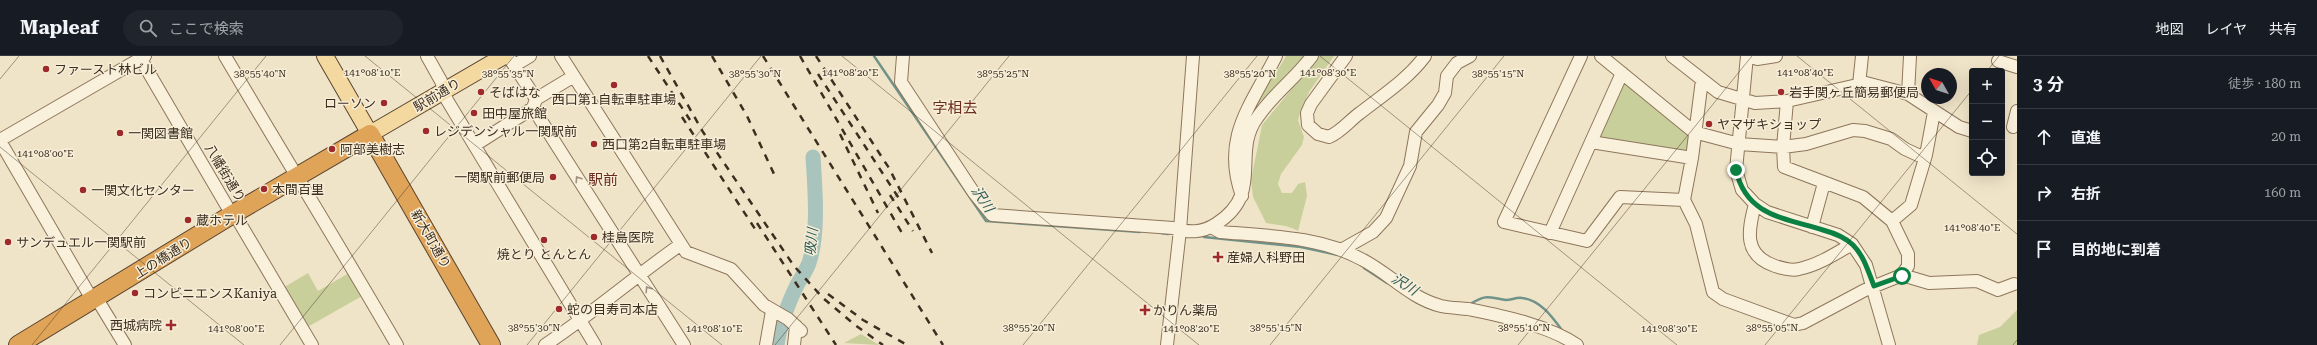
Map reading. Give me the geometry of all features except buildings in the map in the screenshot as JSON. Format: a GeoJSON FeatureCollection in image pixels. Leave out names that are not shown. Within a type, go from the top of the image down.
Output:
{"type":"FeatureCollection","features":[{"type":"Feature","properties":{"kind":"highway","name":"上の橋通り"},"geometry":{"type":"LineString","coordinates":[[18,345],[95,300],[233,214],[370,134]]}},
{"type":"Feature","properties":{"kind":"highway","name":"新大町通り"},"geometry":{"type":"LineString","coordinates":[[370,134],[492,345]]}},
{"type":"Feature","properties":{"kind":"main road"},"geometry":{"type":"LineString","coordinates":[[325,56],[370,134]]}},
{"type":"Feature","properties":{"kind":"main road","name":"駅前通り"},"geometry":{"type":"LineString","coordinates":[[370,134],[444,90],[509,59]]}},
{"type":"Feature","properties":{"kind":"street"},"geometry":{"type":"LineString","coordinates":[[225,56],[297,178],[339,244],[397,345]]}},
{"type":"Feature","properties":{"kind":"street"},"geometry":{"type":"LineString","coordinates":[[427,56],[444,90],[447,100],[595,345]]}},
{"type":"Feature","properties":{"kind":"street"},"geometry":{"type":"LineString","coordinates":[[530,56],[509,59],[534,103],[684,345]]}},
{"type":"Feature","properties":{"kind":"street"},"geometry":{"type":"LineString","coordinates":[[561,56],[680,245],[686,252],[731,269],[774,312],[795,325],[794,345]]}},
{"type":"Feature","properties":{"kind":"street"},"geometry":{"type":"LineString","coordinates":[[903,56],[901,82],[974,193],[992,215],[1173,228],[1194,232],[1211,227],[1223,220],[1242,197],[1246,180],[1248,133],[1257,117],[1312,56]]}},
{"type":"Feature","properties":{"kind":"street"},"geometry":{"type":"LineString","coordinates":[[1167,345],[1180,230],[1193,56]]}},
{"type":"Feature","properties":{"kind":"street"},"geometry":{"type":"LineString","coordinates":[[1242,197],[1236,178],[1237,137],[1241,120],[1276,56]]}},
{"type":"Feature","properties":{"kind":"street"},"geometry":{"type":"LineString","coordinates":[[1346,56],[1311,104],[1307,113],[1308,126],[1318,134],[1329,137],[1341,132],[1358,114],[1408,75],[1425,56]]}},
{"type":"Feature","properties":{"kind":"street"},"geometry":{"type":"LineString","coordinates":[[1341,250],[1373,232],[1386,218],[1410,166],[1416,132],[1438,105],[1445,93],[1447,76],[1457,63],[1470,56]]}},
{"type":"Feature","properties":{"kind":"street"},"geometry":{"type":"LineString","coordinates":[[1581,56],[1504,222],[1587,241],[1620,197],[1684,200]]}},
{"type":"Feature","properties":{"kind":"street"},"geometry":{"type":"LineString","coordinates":[[1601,56],[1694,132],[1739,144],[1783,147],[1806,144],[1837,133],[1853,130],[1878,134],[1891,139],[1904,149],[1918,155],[1926,155]]}},
{"type":"Feature","properties":{"kind":"street"},"geometry":{"type":"LineString","coordinates":[[1672,56],[1718,92],[1755,103],[1788,102],[1866,83],[1908,94],[1959,127],[1969,130]]}},
{"type":"Feature","properties":{"kind":"street"},"geometry":{"type":"LineString","coordinates":[[1776,56],[1756,59],[1748,56],[1736,170],[1742,190],[1755,204],[1767,212],[1838,235],[1852,244],[1866,265],[1874,286],[1889,345]]}},
{"type":"Feature","properties":{"kind":"street"},"geometry":{"type":"LineString","coordinates":[[1859,85],[1862,56]]}},
{"type":"Feature","properties":{"kind":"street"},"geometry":{"type":"LineString","coordinates":[[1908,94],[1910,56]]}},
{"type":"Feature","properties":{"kind":"street"},"geometry":{"type":"LineString","coordinates":[[125,345],[95,300],[0,140],[142,57]]}},
{"type":"Feature","properties":{"kind":"street","name":"八幡街通り"},"geometry":{"type":"LineString","coordinates":[[142,57],[233,214],[312,345]]}},
{"type":"Feature","properties":{"kind":"street"},"geometry":{"type":"LineString","coordinates":[[1998,61],[2017,67]]}},
{"type":"Feature","properties":{"kind":"street"},"geometry":{"type":"LineString","coordinates":[[1550,233],[1622,73]]}},
{"type":"Feature","properties":{"kind":"street"},"geometry":{"type":"LineString","coordinates":[[475,145],[574,76]]}},
{"type":"Feature","properties":{"kind":"street"},"geometry":{"type":"LineString","coordinates":[[1702,80],[1694,132],[1692,158],[1684,200],[1696,224],[1713,292],[1723,299],[1794,325],[1803,323],[1874,286],[1902,276],[1929,283],[1977,281],[1998,290],[2014,284]]}},
{"type":"Feature","properties":{"kind":"street"},"geometry":{"type":"LineString","coordinates":[[1788,102],[1783,147],[1784,167],[1824,183],[1863,196],[1892,221],[1908,254],[1908,266],[1902,276]]}},
{"type":"Feature","properties":{"kind":"street"},"geometry":{"type":"LineString","coordinates":[[2011,128],[2017,111]]}},
{"type":"Feature","properties":{"kind":"street"},"geometry":{"type":"LineString","coordinates":[[1892,221],[1911,205],[1926,155],[1934,112]]}},
{"type":"Feature","properties":{"kind":"street"},"geometry":{"type":"LineString","coordinates":[[1591,142],[1692,158]]}},
{"type":"Feature","properties":{"kind":"street"},"geometry":{"type":"LineString","coordinates":[[1812,227],[1824,183]]}},
{"type":"Feature","properties":{"kind":"street"},"geometry":{"type":"LineString","coordinates":[[1755,204],[1749,235],[1756,256],[1765,263],[1797,270],[1832,256],[1852,244]]}},
{"type":"Feature","properties":{"kind":"street"},"geometry":{"type":"LineString","coordinates":[[1211,227],[1220,232],[1295,239],[1341,250],[1363,260],[1418,298],[1452,308],[1467,309],[1546,329],[1577,345]]}},
{"type":"Feature","properties":{"kind":"street"},"geometry":{"type":"LineString","coordinates":[[546,345],[581,321],[639,274],[680,245]]}},
{"type":"Feature","properties":{"kind":"street"},"geometry":{"type":"LineString","coordinates":[[766,345],[774,312]]}},
{"type":"Feature","properties":{"kind":"green space"},"geometry":{"type":"Polygon","coordinates":[[[1286,56],[1304,56],[1252,110],[1259,96],[1278,70],[1286,56]]]}},
{"type":"Feature","properties":{"kind":"green space"},"geometry":{"type":"Polygon","coordinates":[[[1319,56],[1334,56],[1309,92],[1301,110],[1298,120],[1304,137],[1302,145],[1281,174],[1278,184],[1282,193],[1292,193],[1298,184],[1305,182],[1307,196],[1298,231],[1286,226],[1266,223],[1253,197],[1251,180],[1262,125],[1319,56]]]}},
{"type":"Feature","properties":{"kind":"green space"},"geometry":{"type":"Polygon","coordinates":[[[1627,81],[1692,135],[1688,153],[1595,138],[1621,82],[1627,81]]]}},
{"type":"Feature","properties":{"kind":"green space"},"geometry":{"type":"Polygon","coordinates":[[[308,273],[318,291],[349,273],[362,296],[304,329],[281,289],[308,273]]]}},
{"type":"Feature","properties":{"kind":"green space"},"geometry":{"type":"Polygon","coordinates":[[[2017,310],[2017,345],[1977,345],[1979,335],[2000,327],[2017,310]]]}},
{"type":"Feature","properties":{"kind":"green space"},"geometry":{"type":"Polygon","coordinates":[[[861,334],[879,345],[844,343],[861,334]]]}},
{"type":"Feature","properties":{"kind":"waterway","name":"沢川"},"geometry":{"type":"LineString","coordinates":[[874,56],[986,221],[1140,232]]}},
{"type":"Feature","properties":{"kind":"waterway","name":"吸川"},"geometry":{"type":"LineString","coordinates":[[777,345],[780,329],[790,299],[808,266],[812,251],[816,211],[813,157]]}},
{"type":"Feature","properties":{"kind":"waterway","name":"沢川"},"geometry":{"type":"LineString","coordinates":[[1161,233],[1168,234]]}},
{"type":"Feature","properties":{"kind":"waterway","name":"沢川"},"geometry":{"type":"LineString","coordinates":[[1204,237],[1301,247],[1338,255]]}},
{"type":"Feature","properties":{"kind":"waterway","name":"沢川"},"geometry":{"type":"LineString","coordinates":[[1364,268],[1387,283]]}},
{"type":"Feature","properties":{"kind":"waterway","name":"沢川"},"geometry":{"type":"LineString","coordinates":[[1468,305],[1479,299],[1487,297],[1506,300],[1520,298],[1529,299],[1541,306],[1564,333]]}},
{"type":"Feature","properties":{"kind":"waterway","name":"沢川"},"geometry":{"type":"LineString","coordinates":[[1416,302],[1429,308]]}},
{"type":"Feature","properties":{"kind":"railway"},"geometry":{"type":"LineString","coordinates":[[648,56],[690,120]]}},
{"type":"Feature","properties":{"kind":"railway"},"geometry":{"type":"LineString","coordinates":[[660,56],[703,132],[794,266],[823,298],[855,325],[883,345]]}},
{"type":"Feature","properties":{"kind":"railway"},"geometry":{"type":"LineString","coordinates":[[712,56],[747,116],[774,174]]}},
{"type":"Feature","properties":{"kind":"railway"},"geometry":{"type":"LineString","coordinates":[[763,56],[943,345]]}},
{"type":"Feature","properties":{"kind":"railway"},"geometry":{"type":"LineString","coordinates":[[800,56],[902,233]]}},
{"type":"Feature","properties":{"kind":"railway"},"geometry":{"type":"LineString","coordinates":[[816,56],[889,168],[932,253]]}},
{"type":"Feature","properties":{"kind":"railway"},"geometry":{"type":"LineString","coordinates":[[818,74],[900,200]]}},
{"type":"Feature","properties":{"kind":"railway"},"geometry":{"type":"LineString","coordinates":[[682,117],[757,232]]}},
{"type":"Feature","properties":{"kind":"railway"},"geometry":{"type":"LineString","coordinates":[[840,134],[878,213]]}},
{"type":"Feature","properties":{"kind":"railway"},"geometry":{"type":"LineString","coordinates":[[890,195],[913,231]]}},
{"type":"Feature","properties":{"kind":"railway"},"geometry":{"type":"LineString","coordinates":[[757,223],[836,345]]}},
{"type":"Feature","properties":{"kind":"railway"},"geometry":{"type":"LineString","coordinates":[[828,294],[863,320],[907,345]]}},
{"type":"Feature","properties":{"kind":"place","name":"ファースト林ビル"},"geometry":{"type":"Point","coordinates":[46,69]}},
{"type":"Feature","properties":{"kind":"place","name":"西口第1自転車駐車場"},"geometry":{"type":"Point","coordinates":[614,85]}},
{"type":"Feature","properties":{"kind":"place","name":"そばはな"},"geometry":{"type":"Point","coordinates":[481,92]}},
{"type":"Feature","properties":{"kind":"place","name":"岩手関ヶ丘簡易郵便局"},"geometry":{"type":"Point","coordinates":[1781,92]}},
{"type":"Feature","properties":{"kind":"place","name":"ローソン"},"geometry":{"type":"Point","coordinates":[384,103]}},
{"type":"Feature","properties":{"kind":"place","name":"田中屋旅館"},"geometry":{"type":"Point","coordinates":[474,113]}},
{"type":"Feature","properties":{"kind":"place","name":"ヤマザキショップ"},"geometry":{"type":"Point","coordinates":[1709,124]}},
{"type":"Feature","properties":{"kind":"place","name":"レジデンシャル一関駅前"},"geometry":{"type":"Point","coordinates":[426,131]}},
{"type":"Feature","properties":{"kind":"place","name":"一関図書館"},"geometry":{"type":"Point","coordinates":[120,133]}},
{"type":"Feature","properties":{"kind":"place","name":"西口第2自転車駐車場"},"geometry":{"type":"Point","coordinates":[594,144]}},
{"type":"Feature","properties":{"kind":"place","name":"阿部美樹志"},"geometry":{"type":"Point","coordinates":[332,149]}},
{"type":"Feature","properties":{"kind":"place","name":"一関駅前郵便局"},"geometry":{"type":"Point","coordinates":[553,177]}},
{"type":"Feature","properties":{"kind":"place","name":"本間百里"},"geometry":{"type":"Point","coordinates":[264,189]}},
{"type":"Feature","properties":{"kind":"place","name":"一関文化センター"},"geometry":{"type":"Point","coordinates":[83,190]}},
{"type":"Feature","properties":{"kind":"place","name":"蔵ホテル"},"geometry":{"type":"Point","coordinates":[188,220]}},
{"type":"Feature","properties":{"kind":"place","name":"桂島医院"},"geometry":{"type":"Point","coordinates":[594,237]}},
{"type":"Feature","properties":{"kind":"place","name":"焼とり とんとん"},"geometry":{"type":"Point","coordinates":[544,240]}},
{"type":"Feature","properties":{"kind":"place","name":"サンデュエル一関駅前"},"geometry":{"type":"Point","coordinates":[8,242]}},
{"type":"Feature","properties":{"kind":"place","name":"産婦人科野田"},"geometry":{"type":"Point","coordinates":[1218,257]}},
{"type":"Feature","properties":{"kind":"place","name":"コンビニエンスKaniya"},"geometry":{"type":"Point","coordinates":[135,293]}},
{"type":"Feature","properties":{"kind":"place","name":"蛇の目寿司本店"},"geometry":{"type":"Point","coordinates":[559,309]}},
{"type":"Feature","properties":{"kind":"place","name":"かりん薬局"},"geometry":{"type":"Point","coordinates":[1145,310]}},
{"type":"Feature","properties":{"kind":"place","name":"西城病院"},"geometry":{"type":"Point","coordinates":[171,325]}},
{"type":"Feature","properties":{"kind":"district","name":"字相去"},"geometry":{"type":"Point","coordinates":[955,108]}},
{"type":"Feature","properties":{"kind":"district","name":"駅前"},"geometry":{"type":"Point","coordinates":[603,180]}},
{"type":"Feature","properties":{"kind":"route"},"geometry":{"type":"LineString","coordinates":[[1736,170],[1742,190],[1748,198],[1767,212],[1838,235],[1852,244],[1860,253],[1874,286],[1902,276]]}}]}
